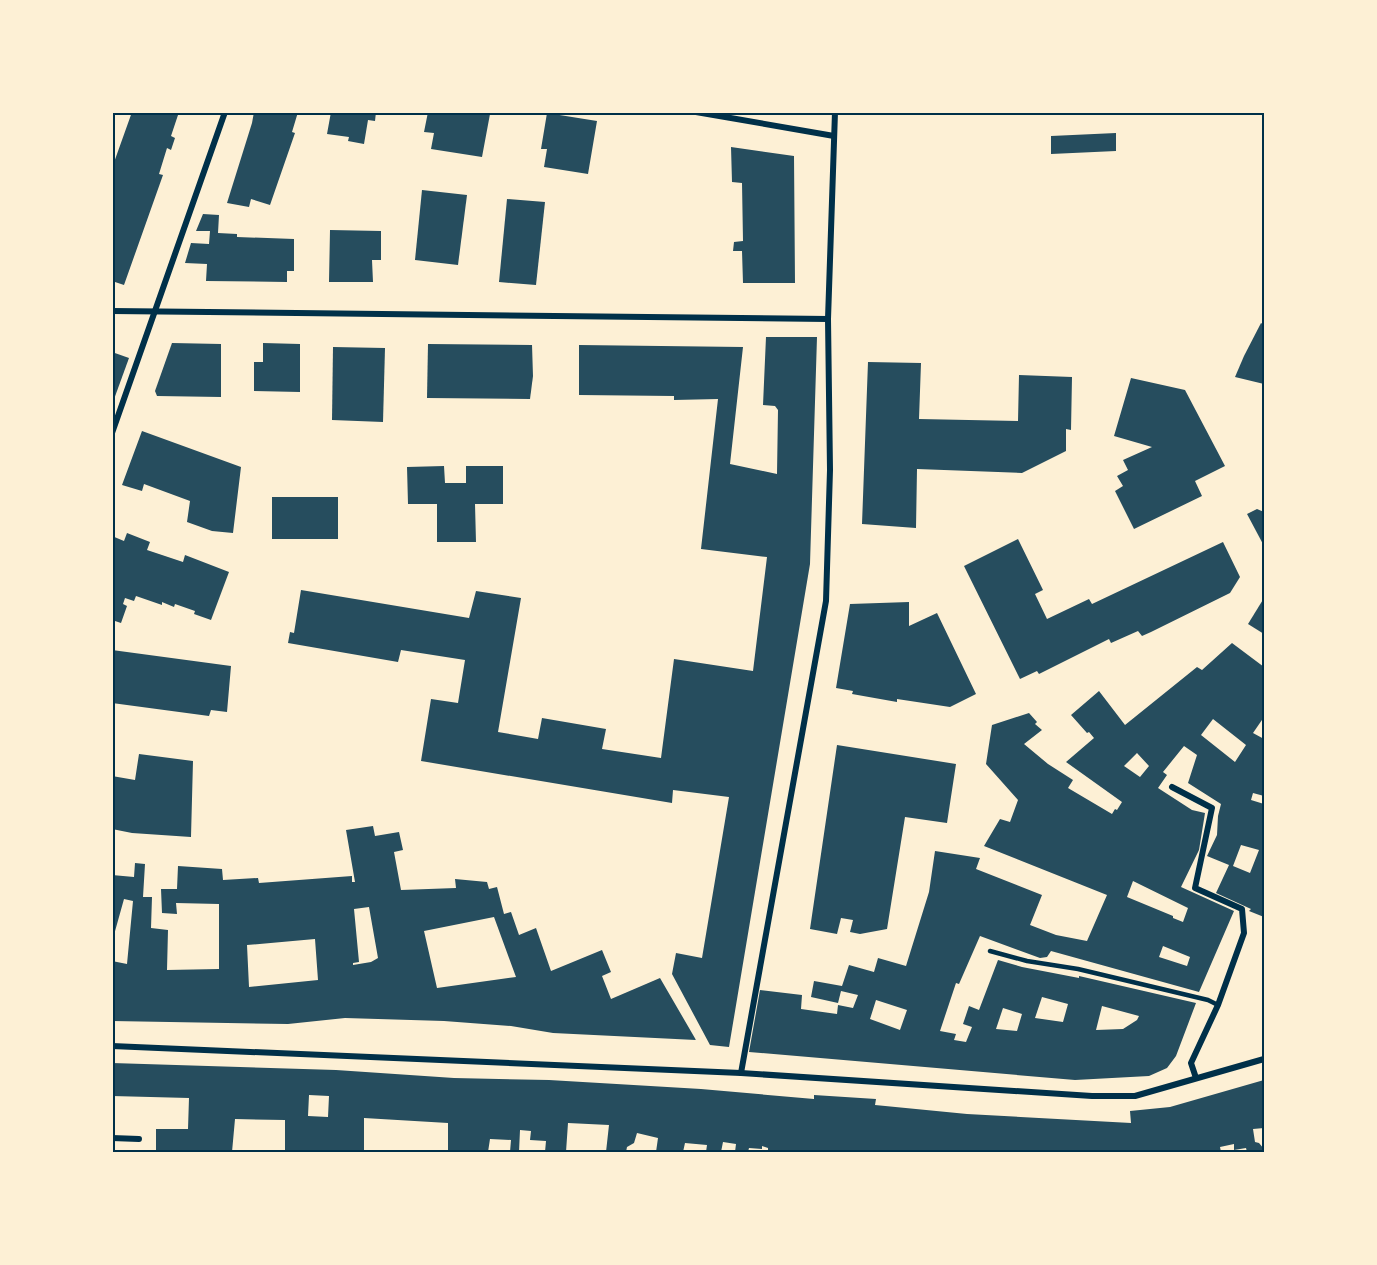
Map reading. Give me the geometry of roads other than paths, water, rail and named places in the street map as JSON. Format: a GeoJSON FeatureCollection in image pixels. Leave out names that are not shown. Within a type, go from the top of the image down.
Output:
{"type":"FeatureCollection","features":[{"type":"Feature","properties":{"kind":"street"},"geometry":{"type":"LineString","coordinates":[[112,433],[225,112]]}},
{"type":"Feature","properties":{"kind":"street"},"geometry":{"type":"LineString","coordinates":[[696,112],[834,136]]}},
{"type":"Feature","properties":{"kind":"street"},"geometry":{"type":"LineString","coordinates":[[741,1072],[826,601],[830,470],[828,319],[835,112]]}},
{"type":"Feature","properties":{"kind":"street"},"geometry":{"type":"LineString","coordinates":[[112,311],[828,319]]}},
{"type":"Feature","properties":{"kind":"street"},"geometry":{"type":"LineString","coordinates":[[1172,787],[1212,808],[1195,888],[1242,909],[1244,933],[1218,1005],[1191,1063],[1196,1078]]}},
{"type":"Feature","properties":{"kind":"street"},"geometry":{"type":"LineString","coordinates":[[112,1046],[741,1072],[1092,1096],[1135,1096],[1264,1059]]}},
{"type":"Feature","properties":{"kind":"street"},"geometry":{"type":"LineString","coordinates":[[112,1138],[139,1139]]}},
{"type":"Feature","properties":{"kind":"lane"},"geometry":{"type":"LineString","coordinates":[[990,951],[1027,961],[1078,969],[1208,1000],[1218,1005]]}}]}
